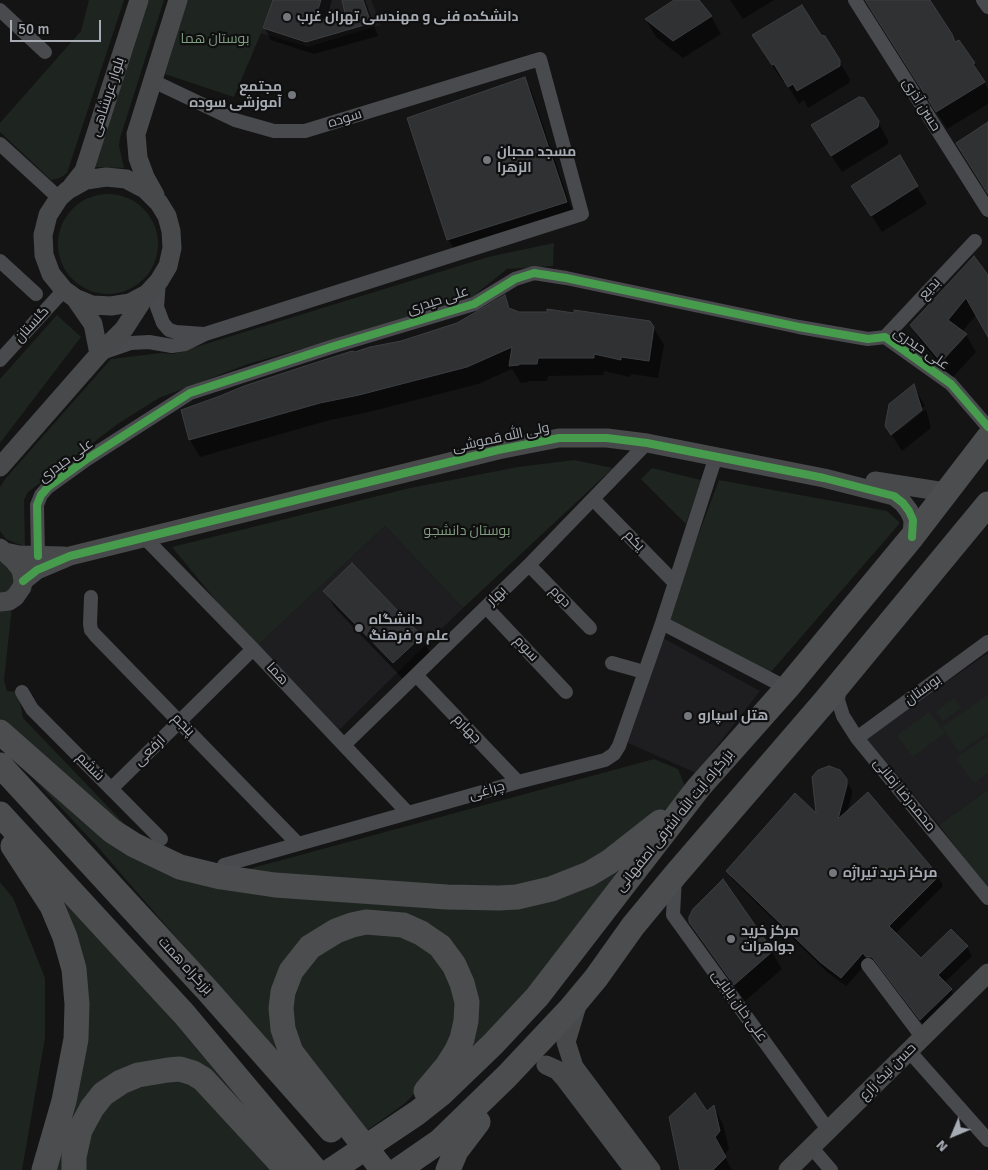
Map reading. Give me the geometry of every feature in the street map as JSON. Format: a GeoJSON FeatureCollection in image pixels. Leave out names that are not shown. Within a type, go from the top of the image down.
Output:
{"type":"FeatureCollection","features":[{"type":"Feature","properties":{"kind":"highway","name":"بزرگراه آیت الله اشرفی اصفهانی"},"geometry":{"type":"LineString","coordinates":[[332,1170],[359,1163],[461,1077],[550,981],[699,787],[787,688],[912,537],[988,438]]}},
{"type":"Feature","properties":{"kind":"highway"},"geometry":{"type":"LineString","coordinates":[[398,1170],[440,1141],[507,1076],[579,1000],[633,926],[841,683],[988,504]]}},
{"type":"Feature","properties":{"kind":"highway"},"geometry":{"type":"LineString","coordinates":[[0,732],[112,830],[134,845],[180,867],[221,877],[275,885],[447,897],[499,898],[536,893],[589,874],[609,862],[653,828],[699,787]]}},
{"type":"Feature","properties":{"kind":"highway","name":"بزرگراه همت"},"geometry":{"type":"LineString","coordinates":[[0,765],[208,991],[339,1128],[359,1163]]}},
{"type":"Feature","properties":{"kind":"highway"},"geometry":{"type":"LineString","coordinates":[[0,814],[184,1014],[298,1166]]}},
{"type":"Feature","properties":{"kind":"highway"},"geometry":{"type":"LineString","coordinates":[[0,827],[52,906],[65,937],[74,969],[77,1004],[76,1039],[64,1101],[44,1170]]}},
{"type":"Feature","properties":{"kind":"highway"},"geometry":{"type":"LineString","coordinates":[[359,1163],[431,1086],[447,1066],[462,1039],[464,1030],[467,1002],[462,983],[454,965],[440,946],[421,933],[403,925],[366,922],[352,925],[322,938],[310,947],[291,971],[283,992],[281,1008],[283,1029],[291,1052],[339,1128],[383,1170]]}},
{"type":"Feature","properties":{"kind":"highway"},"geometry":{"type":"LineString","coordinates":[[448,1170],[456,1151],[467,1134],[531,1068],[538,1064],[546,1065]]}},
{"type":"Feature","properties":{"kind":"highway"},"geometry":{"type":"LineString","coordinates":[[74,1170],[74,1157],[80,1130],[88,1113],[103,1094],[121,1082],[138,1075],[180,1069],[193,1073],[203,1079],[298,1166]]}},
{"type":"Feature","properties":{"kind":"highway"},"geometry":{"type":"LineString","coordinates":[[429,1170],[434,1151],[440,1141]]}},
{"type":"Feature","properties":{"kind":"street","name":"بلوار عربشاهی"},"geometry":{"type":"LineString","coordinates":[[63,194],[84,171],[139,0]]}},
{"type":"Feature","properties":{"kind":"street"},"geometry":{"type":"LineString","coordinates":[[0,467],[99,354],[124,329],[168,266],[172,248],[171,230],[167,216],[145,177],[138,158],[136,134],[178,0]]}},
{"type":"Feature","properties":{"kind":"street","name":"حسن آذری"},"geometry":{"type":"LineString","coordinates":[[855,0],[988,210]]}},
{"type":"Feature","properties":{"kind":"street"},"geometry":{"type":"LineString","coordinates":[[0,10],[46,52]]}},
{"type":"Feature","properties":{"kind":"street","name":"سوده"},"geometry":{"type":"LineString","coordinates":[[153,81],[235,120],[274,131],[304,131],[540,59],[582,214],[205,334]]}},
{"type":"Feature","properties":{"kind":"street"},"geometry":{"type":"LineString","coordinates":[[0,144],[63,194]]}},
{"type":"Feature","properties":{"kind":"street"},"geometry":{"type":"LineString","coordinates":[[99,354],[93,324],[86,312],[51,274],[44,255],[43,235],[48,215],[63,194],[86,180],[106,177],[126,179],[144,188],[159,202]]}},
{"type":"Feature","properties":{"kind":"street","name":"بدیع"},"geometry":{"type":"LineString","coordinates":[[885,338],[975,241]]}},
{"type":"Feature","properties":{"kind":"street"},"geometry":{"type":"LineString","coordinates":[[0,261],[36,294]]}},
{"type":"Feature","properties":{"kind":"street","name":"علی حیدری"},"geometry":{"type":"LineString","coordinates":[[38,556],[37,505],[48,487],[87,459],[190,394],[322,350],[474,304],[515,279],[534,273],[799,327],[868,339],[885,338],[951,384],[988,427]]}},
{"type":"Feature","properties":{"kind":"street"},"geometry":{"type":"LineString","coordinates":[[69,294],[92,305],[111,306],[130,303],[153,287]]}},
{"type":"Feature","properties":{"kind":"street"},"geometry":{"type":"LineString","coordinates":[[153,287],[157,307],[163,323],[169,330],[205,334]]}},
{"type":"Feature","properties":{"kind":"street","name":"گلستان"},"geometry":{"type":"LineString","coordinates":[[0,360],[69,294]]}},
{"type":"Feature","properties":{"kind":"street"},"geometry":{"type":"LineString","coordinates":[[99,354],[131,343],[149,342],[172,346],[185,344],[205,334]]}},
{"type":"Feature","properties":{"kind":"street","name":"ولی الله قموشی"},"geometry":{"type":"LineString","coordinates":[[70,556],[498,450],[560,438],[607,438],[647,443],[824,478],[894,496],[903,503],[913,520],[912,537]]}},
{"type":"Feature","properties":{"kind":"street","name":"بهار"},"geometry":{"type":"LineString","coordinates":[[344,745],[529,565],[647,443]]}},
{"type":"Feature","properties":{"kind":"street","name":"چراغی"},"geometry":{"type":"LineString","coordinates":[[224,865],[518,782],[605,760],[614,754],[619,746],[662,623],[716,456]]}},
{"type":"Feature","properties":{"kind":"street","name":"ولی الله قموشی"},"geometry":{"type":"LineString","coordinates":[[824,478],[867,480],[946,492]]}},
{"type":"Feature","properties":{"kind":"street","name":"یکم"},"geometry":{"type":"LineString","coordinates":[[593,499],[675,583]]}},
{"type":"Feature","properties":{"kind":"street","name":"هما"},"geometry":{"type":"LineString","coordinates":[[144,537],[408,813]]}},
{"type":"Feature","properties":{"kind":"street"},"geometry":{"type":"LineString","coordinates":[[3,550],[19,555],[70,556]]}},
{"type":"Feature","properties":{"kind":"street"},"geometry":{"type":"LineString","coordinates":[[0,602],[9,601],[15,597],[22,587],[23,581],[21,570],[3,550]]}},
{"type":"Feature","properties":{"kind":"street"},"geometry":{"type":"LineString","coordinates":[[23,581],[37,570],[70,556]]}},
{"type":"Feature","properties":{"kind":"street","name":"دوم"},"geometry":{"type":"LineString","coordinates":[[529,565],[590,628]]}},
{"type":"Feature","properties":{"kind":"street","name":"پنجم"},"geometry":{"type":"LineString","coordinates":[[91,597],[91,630],[298,844]]}},
{"type":"Feature","properties":{"kind":"street","name":"سوم"},"geometry":{"type":"LineString","coordinates":[[486,607],[566,692]]}},
{"type":"Feature","properties":{"kind":"street"},"geometry":{"type":"LineString","coordinates":[[662,623],[787,688]]}},
{"type":"Feature","properties":{"kind":"street","name":"بوستان"},"geometry":{"type":"LineString","coordinates":[[857,738],[988,642]]}},
{"type":"Feature","properties":{"kind":"street","name":"ارفعی"},"geometry":{"type":"LineString","coordinates":[[111,789],[253,649]]}},
{"type":"Feature","properties":{"kind":"street"},"geometry":{"type":"LineString","coordinates":[[612,663],[644,672]]}},
{"type":"Feature","properties":{"kind":"street","name":"چهارم"},"geometry":{"type":"LineString","coordinates":[[416,676],[518,782]]}},
{"type":"Feature","properties":{"kind":"street","name":"محمدرضا زمانی"},"geometry":{"type":"LineString","coordinates":[[841,683],[838,700],[843,716],[857,738],[988,898]]}},
{"type":"Feature","properties":{"kind":"street","name":"ششم"},"geometry":{"type":"LineString","coordinates":[[22,692],[32,708],[161,839]]}},
{"type":"Feature","properties":{"kind":"street","name":"علی خان بابایی"},"geometry":{"type":"LineString","coordinates":[[676,874],[673,915],[829,1131]]}},
{"type":"Feature","properties":{"kind":"street"},"geometry":{"type":"LineString","coordinates":[[868,965],[923,1038]]}},
{"type":"Feature","properties":{"kind":"street","name":"حسن نیک زارع"},"geometry":{"type":"LineString","coordinates":[[788,1170],[988,973]]}},
{"type":"Feature","properties":{"kind":"street"},"geometry":{"type":"LineString","coordinates":[[579,1000],[566,1042],[574,1067],[651,1170]]}},
{"type":"Feature","properties":{"kind":"street"},"geometry":{"type":"LineString","coordinates":[[909,1051],[988,1140]]}},
{"type":"Feature","properties":{"kind":"street"},"geometry":{"type":"LineString","coordinates":[[546,1065],[557,1070],[565,1079],[634,1170]]}},
{"type":"Feature","properties":{"kind":"street"},"geometry":{"type":"LineString","coordinates":[[812,1148],[831,1170]]}},
{"type":"Feature","properties":{"kind":"shaded area"},"geometry":{"type":"Polygon","coordinates":[[[275,0],[371,0],[381,25],[308,47],[260,33],[275,0]]]}},
{"type":"Feature","properties":{"kind":"shaded area","name":"دانشگاه علم و فرهنگ"},"geometry":{"type":"Polygon","coordinates":[[[385,526],[463,608],[336,733],[255,648],[385,526]]]}},
{"type":"Feature","properties":{"kind":"shaded area","name":"هتل اسپارو"},"geometry":{"type":"Polygon","coordinates":[[[663,638],[760,691],[696,773],[626,742],[663,638]]]}},
{"type":"Feature","properties":{"kind":"shaded area"},"geometry":{"type":"Polygon","coordinates":[[[988,653],[988,789],[939,825],[866,738],[988,653]]]}},
{"type":"Feature","properties":{"kind":"green space"},"geometry":{"type":"Polygon","coordinates":[[[89,0],[124,0],[67,173],[60,178],[51,180],[0,132],[0,123],[81,31],[89,0]]]}},
{"type":"Feature","properties":{"kind":"green space"},"geometry":{"type":"Polygon","coordinates":[[[146,0],[164,0],[120,138],[119,146],[124,168],[96,167],[94,166],[146,0]]]}},
{"type":"Feature","properties":{"kind":"green space","name":"بوستان هما"},"geometry":{"type":"Polygon","coordinates":[[[187,0],[275,0],[234,97],[165,74],[187,0]]]}},
{"type":"Feature","properties":{"kind":"green space"},"geometry":{"type":"Polygon","coordinates":[[[108,194],[127,198],[143,209],[154,225],[158,244],[154,263],[143,279],[127,290],[108,294],[89,290],[73,279],[62,263],[58,244],[62,225],[73,209],[89,198],[108,194]]]}},
{"type":"Feature","properties":{"kind":"green space"},"geometry":{"type":"Polygon","coordinates":[[[554,243],[553,266],[507,269],[471,298],[403,320],[248,364],[159,398],[119,423],[28,492],[24,500],[25,547],[6,539],[0,531],[0,487],[111,359],[161,353],[173,354],[488,257],[554,243]]]}},
{"type":"Feature","properties":{"kind":"green space"},"geometry":{"type":"Polygon","coordinates":[[[57,315],[81,337],[0,443],[0,379],[57,315]]]}},
{"type":"Feature","properties":{"kind":"green space","name":"بوستان دانشجو"},"geometry":{"type":"Polygon","coordinates":[[[574,460],[613,468],[463,608],[385,526],[255,648],[172,547],[410,488],[518,467],[574,460]]]}},
{"type":"Feature","properties":{"kind":"green space"},"geometry":{"type":"Polygon","coordinates":[[[652,468],[701,480],[686,524],[641,479],[652,468]]]}},
{"type":"Feature","properties":{"kind":"green space"},"geometry":{"type":"Polygon","coordinates":[[[719,480],[887,511],[900,523],[770,673],[667,618],[719,480]]]}},
{"type":"Feature","properties":{"kind":"green space"},"geometry":{"type":"Polygon","coordinates":[[[0,556],[10,563],[15,587],[0,596],[0,556]]]}},
{"type":"Feature","properties":{"kind":"green space"},"geometry":{"type":"Polygon","coordinates":[[[12,607],[4,680],[7,691],[18,692],[23,718],[140,840],[0,722],[0,608],[12,607]]]}},
{"type":"Feature","properties":{"kind":"green space"},"geometry":{"type":"Polygon","coordinates":[[[988,695],[988,732],[959,752],[942,727],[988,695]]]}},
{"type":"Feature","properties":{"kind":"green space"},"geometry":{"type":"Polygon","coordinates":[[[954,698],[961,708],[943,721],[936,712],[954,698]]]}},
{"type":"Feature","properties":{"kind":"green space"},"geometry":{"type":"Polygon","coordinates":[[[929,712],[945,733],[913,757],[897,735],[929,712]]]}},
{"type":"Feature","properties":{"kind":"green space"},"geometry":{"type":"Polygon","coordinates":[[[988,736],[988,773],[974,783],[956,758],[988,736]]]}},
{"type":"Feature","properties":{"kind":"green space"},"geometry":{"type":"Polygon","coordinates":[[[0,743],[138,855],[509,904],[655,831],[556,963],[453,1076],[465,1044],[452,951],[350,919],[275,1003],[334,1120],[97,846],[0,743]]]}},
{"type":"Feature","properties":{"kind":"green space"},"geometry":{"type":"Polygon","coordinates":[[[654,759],[678,769],[687,791],[597,865],[522,891],[234,873],[654,759]]]}},
{"type":"Feature","properties":{"kind":"green space"},"geometry":{"type":"Polygon","coordinates":[[[988,789],[988,890],[939,825],[988,789]]]}},
{"type":"Feature","properties":{"kind":"green space"},"geometry":{"type":"Polygon","coordinates":[[[0,882],[13,898],[45,978],[45,1038],[22,1170],[0,1170],[0,882]]]}},
{"type":"Feature","properties":{"kind":"green space"},"geometry":{"type":"Polygon","coordinates":[[[64,895],[300,1170],[207,1074],[123,1075],[68,1170],[50,1170],[73,1093],[62,912],[64,895]]]}},
{"type":"Feature","properties":{"kind":"green space"},"geometry":{"type":"Polygon","coordinates":[[[364,928],[427,943],[460,994],[455,1039],[426,1082],[404,1104],[362,1134],[294,1044],[290,996],[308,960],[364,928]]]}},
{"type":"Feature","properties":{"kind":"green space"},"geometry":{"type":"Polygon","coordinates":[[[186,1076],[279,1170],[81,1170],[82,1144],[119,1091],[186,1076]]]}},
{"type":"Feature","properties":{"kind":"building"},"geometry":{"type":"Polygon","coordinates":[[[273,0],[321,0],[314,22],[345,13],[342,0],[363,0],[371,23],[306,42],[263,28],[273,0]]]}},
{"type":"Feature","properties":{"kind":"building"},"geometry":{"type":"Polygon","coordinates":[[[674,0],[699,0],[712,16],[673,41],[645,19],[674,0]]]}},
{"type":"Feature","properties":{"kind":"building"},"geometry":{"type":"Polygon","coordinates":[[[865,0],[930,0],[952,34],[955,42],[959,40],[985,82],[936,112],[865,0]]]}},
{"type":"Feature","properties":{"kind":"building"},"geometry":{"type":"Polygon","coordinates":[[[802,5],[840,60],[840,66],[797,91],[793,84],[788,87],[774,64],[772,65],[752,35],[802,5]]]}},
{"type":"Feature","properties":{"kind":"building","name":"مسجد محبان الزهرا"},"geometry":{"type":"Polygon","coordinates":[[[525,77],[567,202],[447,240],[407,118],[525,77]]]}},
{"type":"Feature","properties":{"kind":"building"},"geometry":{"type":"Polygon","coordinates":[[[859,97],[864,98],[879,121],[878,127],[831,156],[811,125],[859,97]]]}},
{"type":"Feature","properties":{"kind":"building"},"geometry":{"type":"Polygon","coordinates":[[[988,122],[988,194],[956,143],[988,122]]]}},
{"type":"Feature","properties":{"kind":"building"},"geometry":{"type":"Polygon","coordinates":[[[900,155],[918,186],[871,216],[851,186],[900,155]]]}},
{"type":"Feature","properties":{"kind":"building"},"geometry":{"type":"Polygon","coordinates":[[[974,256],[988,275],[988,337],[966,298],[948,320],[967,334],[941,362],[910,325],[974,256]]]}},
{"type":"Feature","properties":{"kind":"building"},"geometry":{"type":"Polygon","coordinates":[[[505,295],[509,308],[519,312],[547,312],[547,309],[574,313],[574,310],[650,321],[654,327],[649,361],[621,357],[621,360],[594,354],[594,358],[538,358],[537,364],[509,366],[512,347],[467,367],[359,395],[320,403],[189,440],[181,410],[244,386],[352,351],[355,352],[401,341],[457,323],[505,295]]]}},
{"type":"Feature","properties":{"kind":"building"},"geometry":{"type":"Polygon","coordinates":[[[914,384],[922,410],[891,435],[885,426],[889,404],[914,384]]]}},
{"type":"Feature","properties":{"kind":"building"},"geometry":{"type":"Polygon","coordinates":[[[352,563],[422,636],[393,663],[323,591],[352,563]]]}},
{"type":"Feature","properties":{"kind":"building","name":"مرکز خرید تیراژه"},"geometry":{"type":"Polygon","coordinates":[[[829,766],[840,770],[847,779],[838,819],[868,792],[939,876],[889,926],[921,958],[951,929],[968,946],[938,975],[952,989],[920,1020],[872,957],[866,957],[863,953],[841,978],[820,962],[726,871],[795,793],[816,813],[812,777],[818,770],[829,766]]]}},
{"type":"Feature","properties":{"kind":"building","name":"مرکز خرید جواهرات"},"geometry":{"type":"Polygon","coordinates":[[[723,879],[773,951],[734,985],[689,922],[693,909],[723,879]]]}},
{"type":"Feature","properties":{"kind":"building"},"geometry":{"type":"Polygon","coordinates":[[[695,1093],[707,1111],[714,1105],[720,1131],[715,1137],[726,1157],[713,1170],[680,1170],[669,1117],[695,1093]]]}},
{"type":"Feature","properties":{"kind":"cycle path"},"geometry":{"type":"LineString","coordinates":[[38,556],[37,505],[41,495],[48,487],[87,459],[190,393],[331,347],[474,304],[515,279],[534,273],[799,327],[868,339],[885,337],[951,384],[988,427]]}},
{"type":"Feature","properties":{"kind":"cycle path"},"geometry":{"type":"LineString","coordinates":[[23,581],[37,570],[70,556],[498,450],[559,438],[607,438],[647,443],[824,478],[894,496],[903,503],[913,520],[912,537]]}},
{"type":"Feature","properties":{"kind":"place","name":"دانشکده فنی و مهندسی تهران غرب"},"geometry":{"type":"Point","coordinates":[287,17]}},
{"type":"Feature","properties":{"kind":"place","name":"مجتمع آموزشی سوده"},"geometry":{"type":"Point","coordinates":[292,95]}},
{"type":"Feature","properties":{"kind":"place","name":"مسجد محبان الزهرا"},"geometry":{"type":"Point","coordinates":[487,160]}},
{"type":"Feature","properties":{"kind":"place","name":"دانشگاه علم و فرهنگ"},"geometry":{"type":"Point","coordinates":[359,628]}},
{"type":"Feature","properties":{"kind":"place","name":"هتل اسپارو"},"geometry":{"type":"Point","coordinates":[688,716]}},
{"type":"Feature","properties":{"kind":"place","name":"مرکز خرید تیراژه"},"geometry":{"type":"Point","coordinates":[833,873]}},
{"type":"Feature","properties":{"kind":"place","name":"مرکز خرید جواهرات"},"geometry":{"type":"Point","coordinates":[731,939]}}]}
